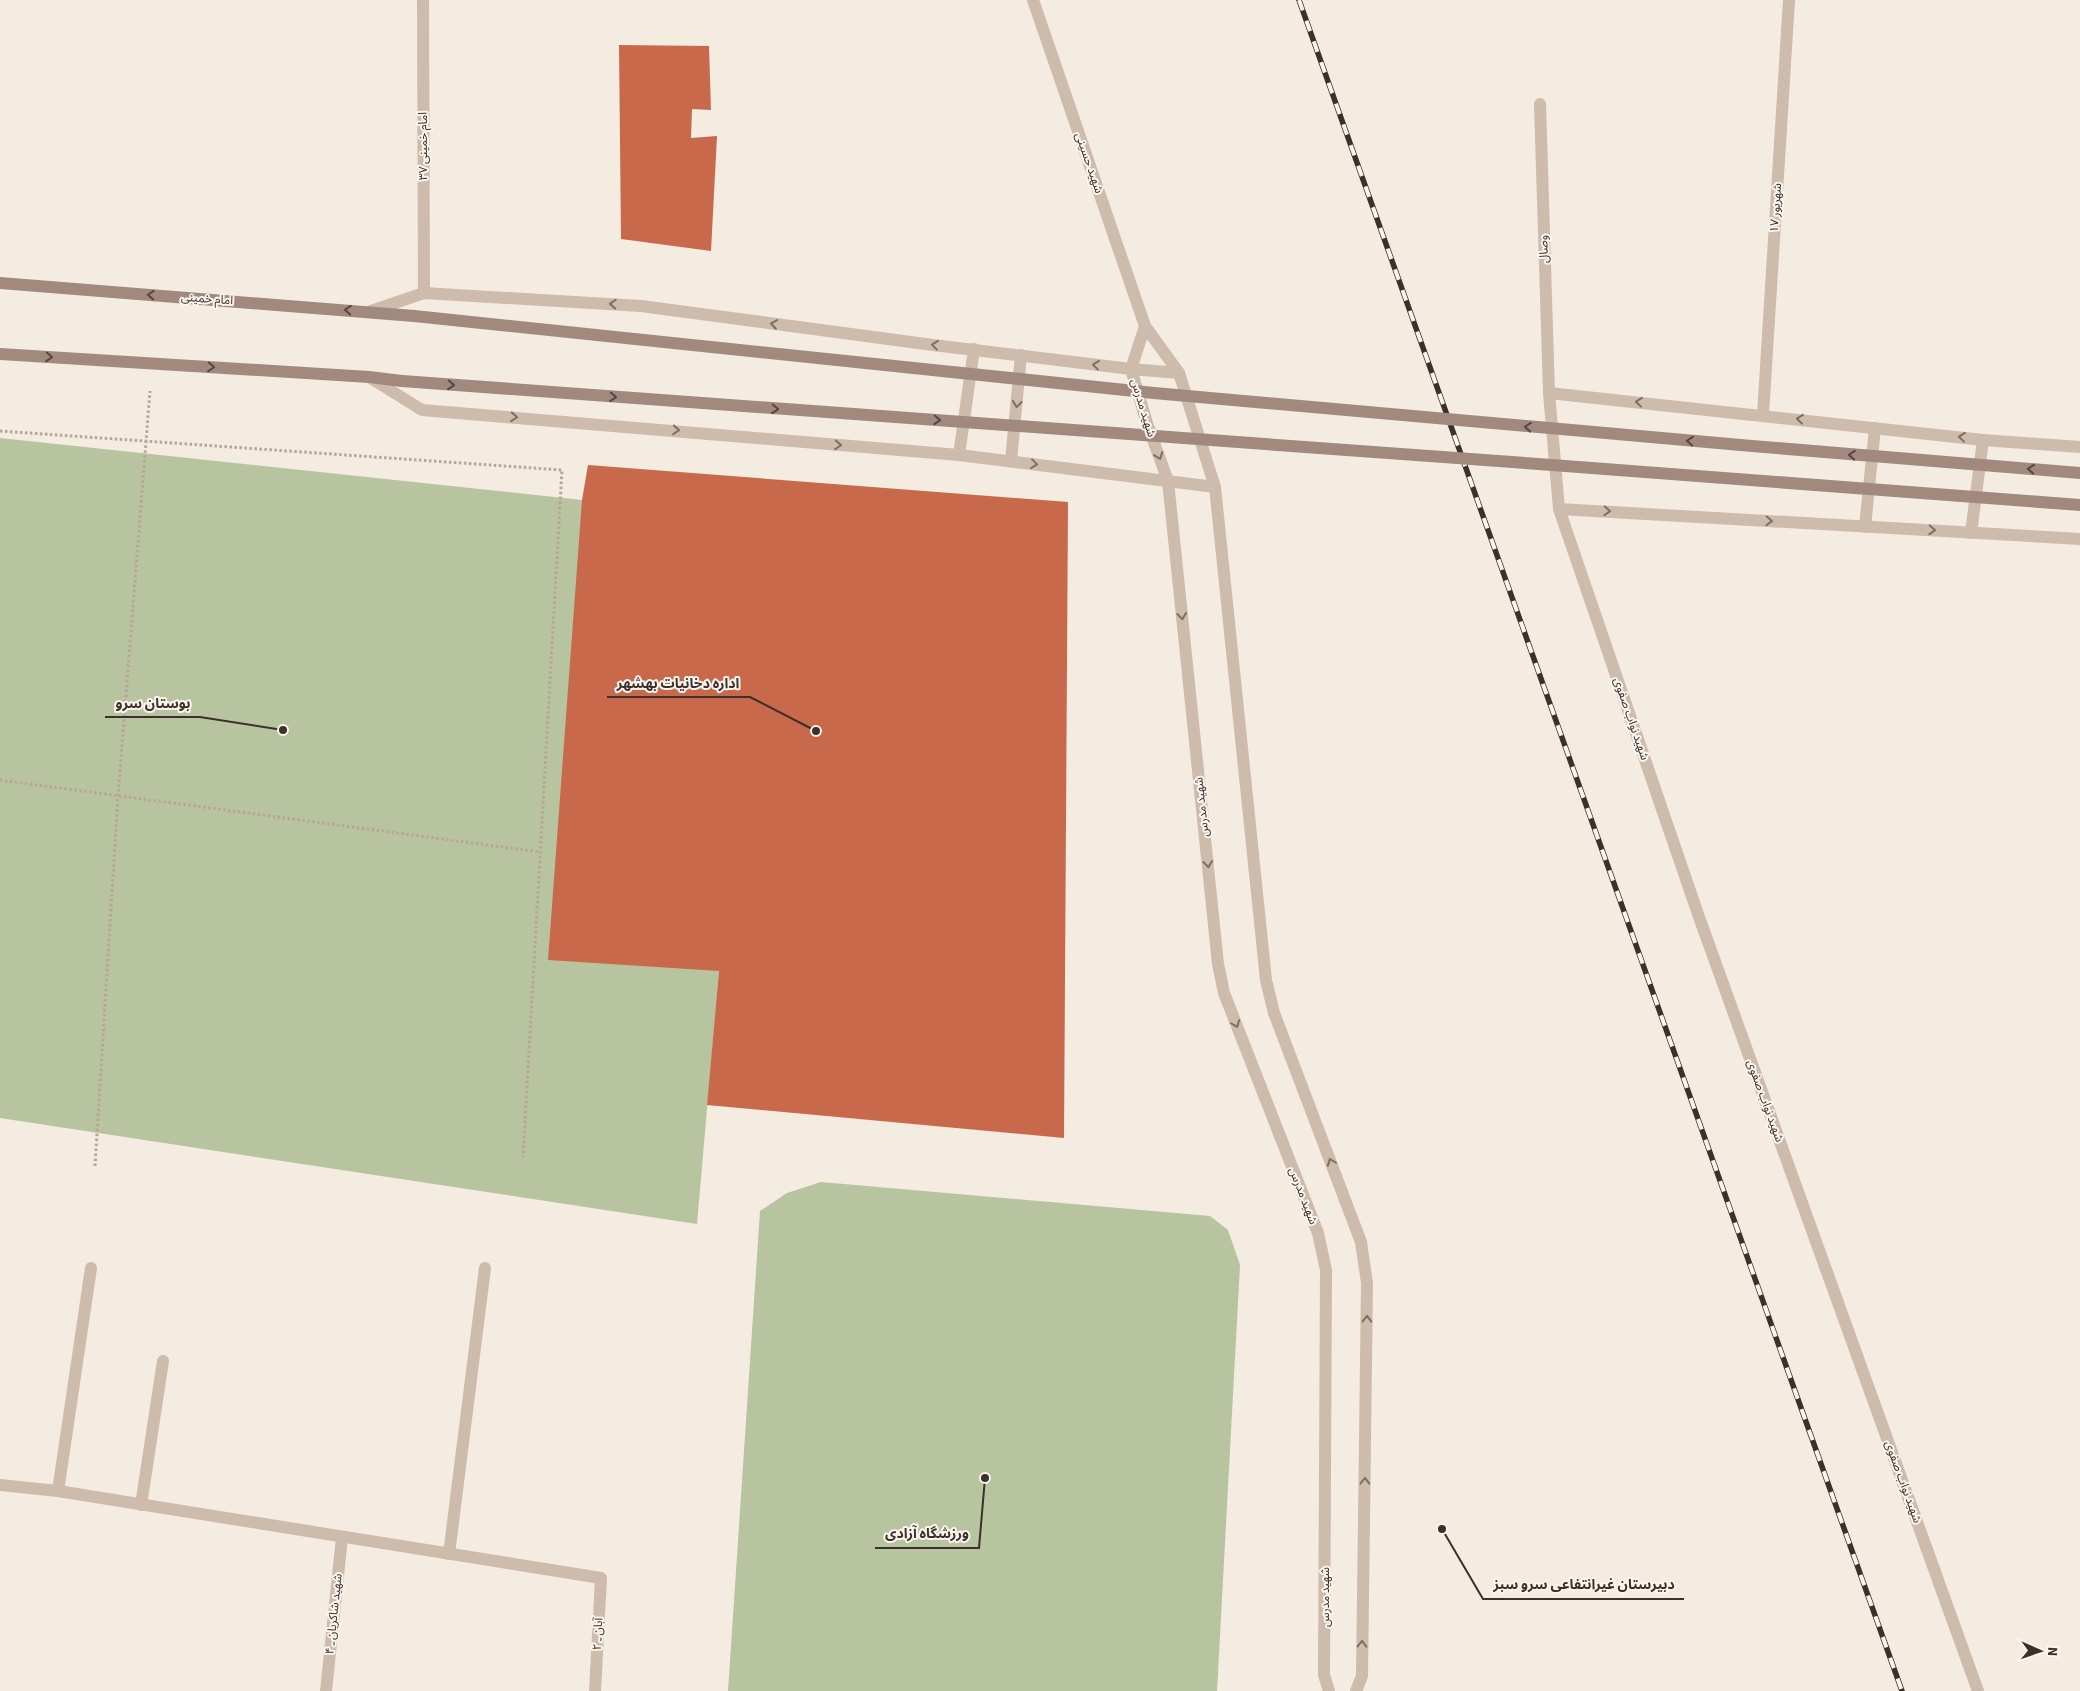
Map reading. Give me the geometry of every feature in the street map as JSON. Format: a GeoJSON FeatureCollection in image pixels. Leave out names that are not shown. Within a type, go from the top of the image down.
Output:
{"type":"FeatureCollection","features":[{"type":"Feature","properties":{"kind":"main road","name":"امام خمینی"},"geometry":{"type":"LineString","coordinates":[[0,283],[414,316],[1164,394],[1722,444],[2080,473]]}},
{"type":"Feature","properties":{"kind":"main road"},"geometry":{"type":"LineString","coordinates":[[0,354],[370,377],[402,381],[1532,463],[2080,506]]}},
{"type":"Feature","properties":{"kind":"street","name":"امام خمینی ۳۷"},"geometry":{"type":"LineString","coordinates":[[423,0],[424,293]]}},
{"type":"Feature","properties":{"kind":"street","name":"شهید حسینی"},"geometry":{"type":"LineString","coordinates":[[1033,0],[1145,326]]}},
{"type":"Feature","properties":{"kind":"street","name":"۱۷ شهریور"},"geometry":{"type":"LineString","coordinates":[[1763,415],[1789,0]]}},
{"type":"Feature","properties":{"kind":"street","name":"وصال"},"geometry":{"type":"LineString","coordinates":[[1540,104],[1549,393],[1559,509]]}},
{"type":"Feature","properties":{"kind":"street"},"geometry":{"type":"LineString","coordinates":[[368,312],[424,293],[642,306],[1131,369],[1180,373]]}},
{"type":"Feature","properties":{"kind":"street"},"geometry":{"type":"LineString","coordinates":[[1145,326],[1180,373],[1216,487],[1266,980],[1274,1013],[1361,1242],[1367,1283],[1362,1676],[1356,1691]]}},
{"type":"Feature","properties":{"kind":"street","name":"شهید مدرس"},"geometry":{"type":"LineString","coordinates":[[1145,326],[1131,369],[1147,423],[1168,481],[1218,964],[1224,993],[1318,1233],[1326,1270],[1324,1675],[1328,1691]]}},
{"type":"Feature","properties":{"kind":"street"},"geometry":{"type":"LineString","coordinates":[[959,455],[974,349]]}},
{"type":"Feature","properties":{"kind":"street"},"geometry":{"type":"LineString","coordinates":[[1011,461],[1022,355]]}},
{"type":"Feature","properties":{"kind":"street"},"geometry":{"type":"LineString","coordinates":[[370,377],[422,410],[959,455],[1216,487]]}},
{"type":"Feature","properties":{"kind":"street"},"geometry":{"type":"LineString","coordinates":[[1549,393],[1983,440],[2080,447]]}},
{"type":"Feature","properties":{"kind":"street"},"geometry":{"type":"LineString","coordinates":[[1865,527],[1875,428]]}},
{"type":"Feature","properties":{"kind":"street"},"geometry":{"type":"LineString","coordinates":[[1971,533],[1983,440]]}},
{"type":"Feature","properties":{"kind":"street"},"geometry":{"type":"LineString","coordinates":[[1559,509],[2080,539]]}},
{"type":"Feature","properties":{"kind":"street","name":"شهید نواب صفوی"},"geometry":{"type":"LineString","coordinates":[[1559,509],[1699,918],[1978,1691]]}},
{"type":"Feature","properties":{"kind":"street"},"geometry":{"type":"LineString","coordinates":[[58,1491],[91,1268]]}},
{"type":"Feature","properties":{"kind":"street"},"geometry":{"type":"LineString","coordinates":[[0,1485],[58,1491],[449,1554],[485,1268]]}},
{"type":"Feature","properties":{"kind":"street"},"geometry":{"type":"LineString","coordinates":[[141,1505],[163,1361]]}},
{"type":"Feature","properties":{"kind":"street","name":"شهید شاکریان ـ ۴"},"geometry":{"type":"LineString","coordinates":[[326,1691],[342,1537]]}},
{"type":"Feature","properties":{"kind":"street","name":"آبان ـ ۲"},"geometry":{"type":"LineString","coordinates":[[449,1554],[600,1578],[595,1691]]}},
{"type":"Feature","properties":{"kind":"path"},"geometry":{"type":"LineString","coordinates":[[95,1166],[118,796],[152,363]]}},
{"type":"Feature","properties":{"kind":"path"},"geometry":{"type":"LineString","coordinates":[[0,431],[562,470],[523,1157]]}},
{"type":"Feature","properties":{"kind":"path"},"geometry":{"type":"LineString","coordinates":[[0,780],[540,852]]}},
{"type":"Feature","properties":{"kind":"green space"},"geometry":{"type":"Polygon","coordinates":[[[0,438],[582,500],[719,971],[697,1224],[0,1118],[0,438]]]}},
{"type":"Feature","properties":{"kind":"green space"},"geometry":{"type":"Polygon","coordinates":[[[821,1182],[1210,1216],[1228,1230],[1240,1265],[1217,1691],[728,1691],[760,1211],[787,1193],[821,1182]]]}},
{"type":"Feature","properties":{"kind":"building"},"geometry":{"type":"Polygon","coordinates":[[[619,45],[709,46],[711,110],[692,109],[691,138],[717,136],[711,251],[621,239],[619,45]]]}},
{"type":"Feature","properties":{"kind":"building"},"geometry":{"type":"Polygon","coordinates":[[[588,465],[1068,502],[1064,1138],[707,1105],[719,971],[548,960],[582,500],[588,465]]]}},
{"type":"Feature","properties":{"kind":"railway"},"geometry":{"type":"LineString","coordinates":[[1299,0],[1902,1691]]}},
{"type":"Feature","properties":{"kind":"place","name":"بوستان سرو"},"geometry":{"type":"Point","coordinates":[283,730]}},
{"type":"Feature","properties":{"kind":"place","name":"اداره دخانیات بهشهر"},"geometry":{"type":"Point","coordinates":[816,731]}},
{"type":"Feature","properties":{"kind":"place","name":"ورزشگاه آزادی"},"geometry":{"type":"Point","coordinates":[985,1478]}},
{"type":"Feature","properties":{"kind":"place","name":"دبیرستان غیرانتفاعی سرو سبز"},"geometry":{"type":"Point","coordinates":[1442,1529]}}]}
